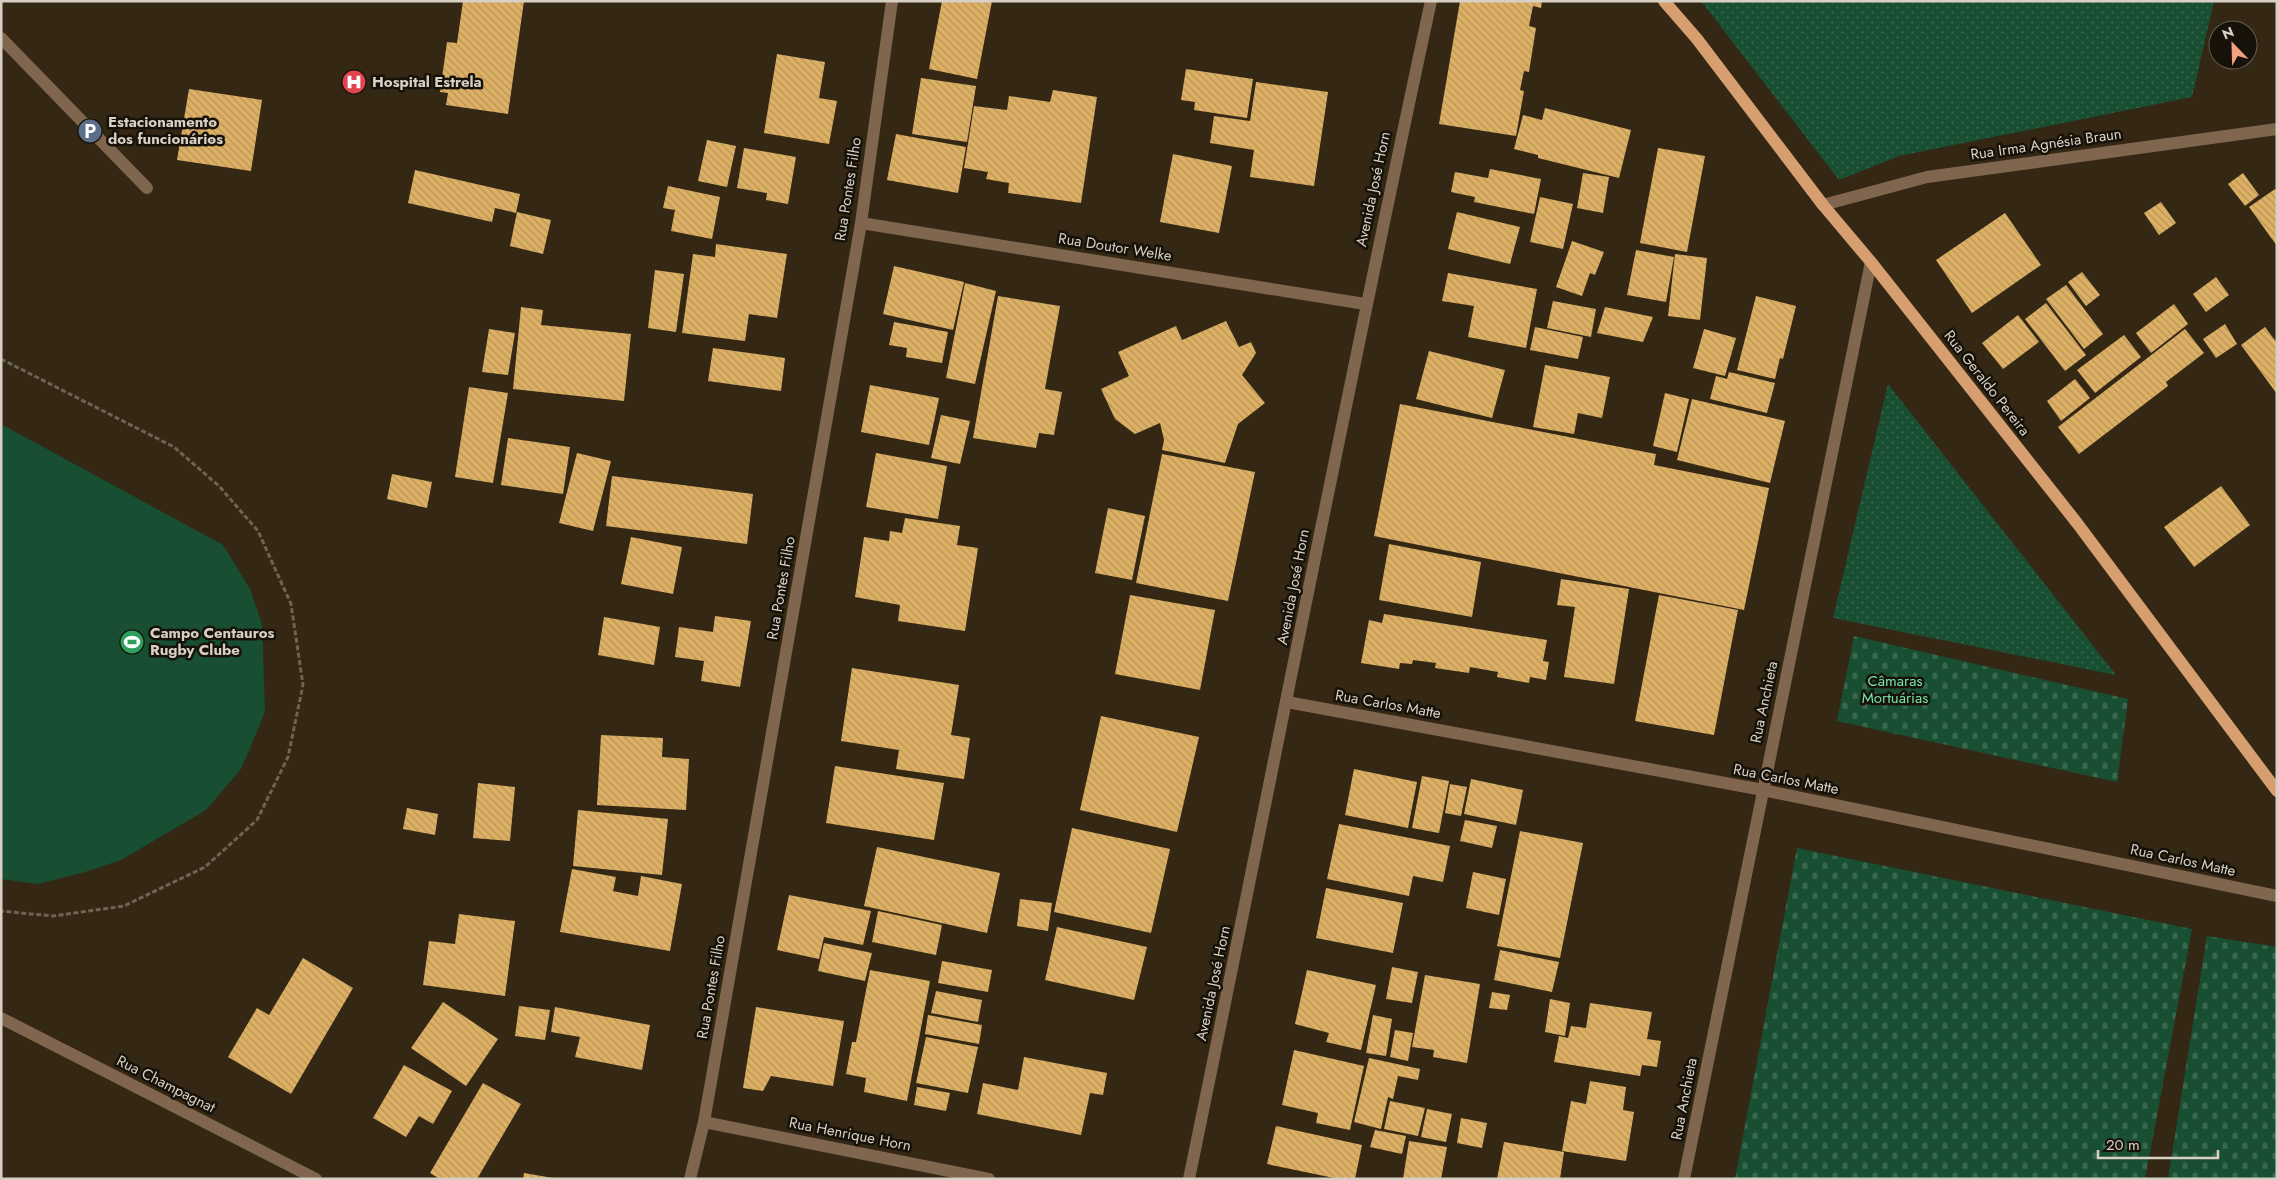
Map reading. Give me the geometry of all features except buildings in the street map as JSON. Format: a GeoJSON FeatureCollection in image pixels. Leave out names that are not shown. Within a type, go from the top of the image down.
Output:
{"type":"FeatureCollection","features":[{"type":"Feature","properties":{"kind":"main road","name":"Rua Geraldo Pereira"},"geometry":{"type":"LineString","coordinates":[[1664,1],[1697,39],[1823,205],[1871,262],[2077,523],[2277,791]]}},
{"type":"Feature","properties":{"kind":"street","name":"Rua Pontes Filho"},"geometry":{"type":"LineString","coordinates":[[690,1179],[704,1122],[860,223],[892,1]]}},
{"type":"Feature","properties":{"kind":"street","name":"Avenida José Horn"},"geometry":{"type":"LineString","coordinates":[[1189,1179],[1287,702],[1365,304],[1431,1]]}},
{"type":"Feature","properties":{"kind":"street"},"geometry":{"type":"LineString","coordinates":[[1,38],[147,188]]}},
{"type":"Feature","properties":{"kind":"street","name":"Rua Irma Agnésia Braun"},"geometry":{"type":"LineString","coordinates":[[1823,205],[1927,177],[2277,129]]}},
{"type":"Feature","properties":{"kind":"street","name":"Rua Doutor Welke"},"geometry":{"type":"LineString","coordinates":[[860,223],[1365,304]]}},
{"type":"Feature","properties":{"kind":"street","name":"Rua Anchieta"},"geometry":{"type":"LineString","coordinates":[[1684,1179],[1871,262]]}},
{"type":"Feature","properties":{"kind":"street","name":"Rua Carlos Matte"},"geometry":{"type":"LineString","coordinates":[[1287,702],[1763,790],[2277,896]]}},
{"type":"Feature","properties":{"kind":"street","name":"Rua Champagnat"},"geometry":{"type":"LineString","coordinates":[[1,1018],[316,1179]]}},
{"type":"Feature","properties":{"kind":"street","name":"Rua Henrique Horn"},"geometry":{"type":"LineString","coordinates":[[704,1122],[990,1179]]}},
{"type":"Feature","properties":{"kind":"path"},"geometry":{"type":"LineString","coordinates":[[1,358],[174,447],[219,486],[258,531],[291,604],[303,685],[288,757],[257,820],[206,867],[124,906],[53,916],[1,911]]}},
{"type":"Feature","properties":{"kind":"green space"},"geometry":{"type":"Polygon","coordinates":[[[1701,1],[2214,1],[2210,20],[2208,20],[2192,97],[1899,156],[1839,180],[1701,1]]]}},
{"type":"Feature","properties":{"kind":"green space"},"geometry":{"type":"Polygon","coordinates":[[[1888,384],[2116,675],[1833,618],[1888,384]]]}},
{"type":"Feature","properties":{"kind":"green space","name":"Campo Centauros Rugby Clube"},"geometry":{"type":"Polygon","coordinates":[[[1,424],[223,545],[250,589],[262,624],[265,712],[241,769],[206,810],[121,860],[85,872],[38,884],[1,879],[1,424]]]}},
{"type":"Feature","properties":{"kind":"green space","name":"Câmaras Mortuárias"},"geometry":{"type":"Polygon","coordinates":[[[1854,636],[2128,699],[2117,782],[1837,721],[1854,636]]]}},
{"type":"Feature","properties":{"kind":"green space"},"geometry":{"type":"Polygon","coordinates":[[[1797,848],[2192,929],[2145,1179],[1735,1179],[1797,848]]]}},
{"type":"Feature","properties":{"kind":"green space"},"geometry":{"type":"Polygon","coordinates":[[[2207,936],[2277,947],[2277,1179],[2168,1179],[2207,936]]]}},
{"type":"Feature","properties":{"kind":"place","name":"Hospital Estrela"},"geometry":{"type":"Point","coordinates":[354,82]}},
{"type":"Feature","properties":{"kind":"place","name":"Estacionamento dos funcionários"},"geometry":{"type":"Point","coordinates":[90,131]}},
{"type":"Feature","properties":{"kind":"place","name":"Campo Centauros Rugby Clube"},"geometry":{"type":"Point","coordinates":[132,642]}}]}
